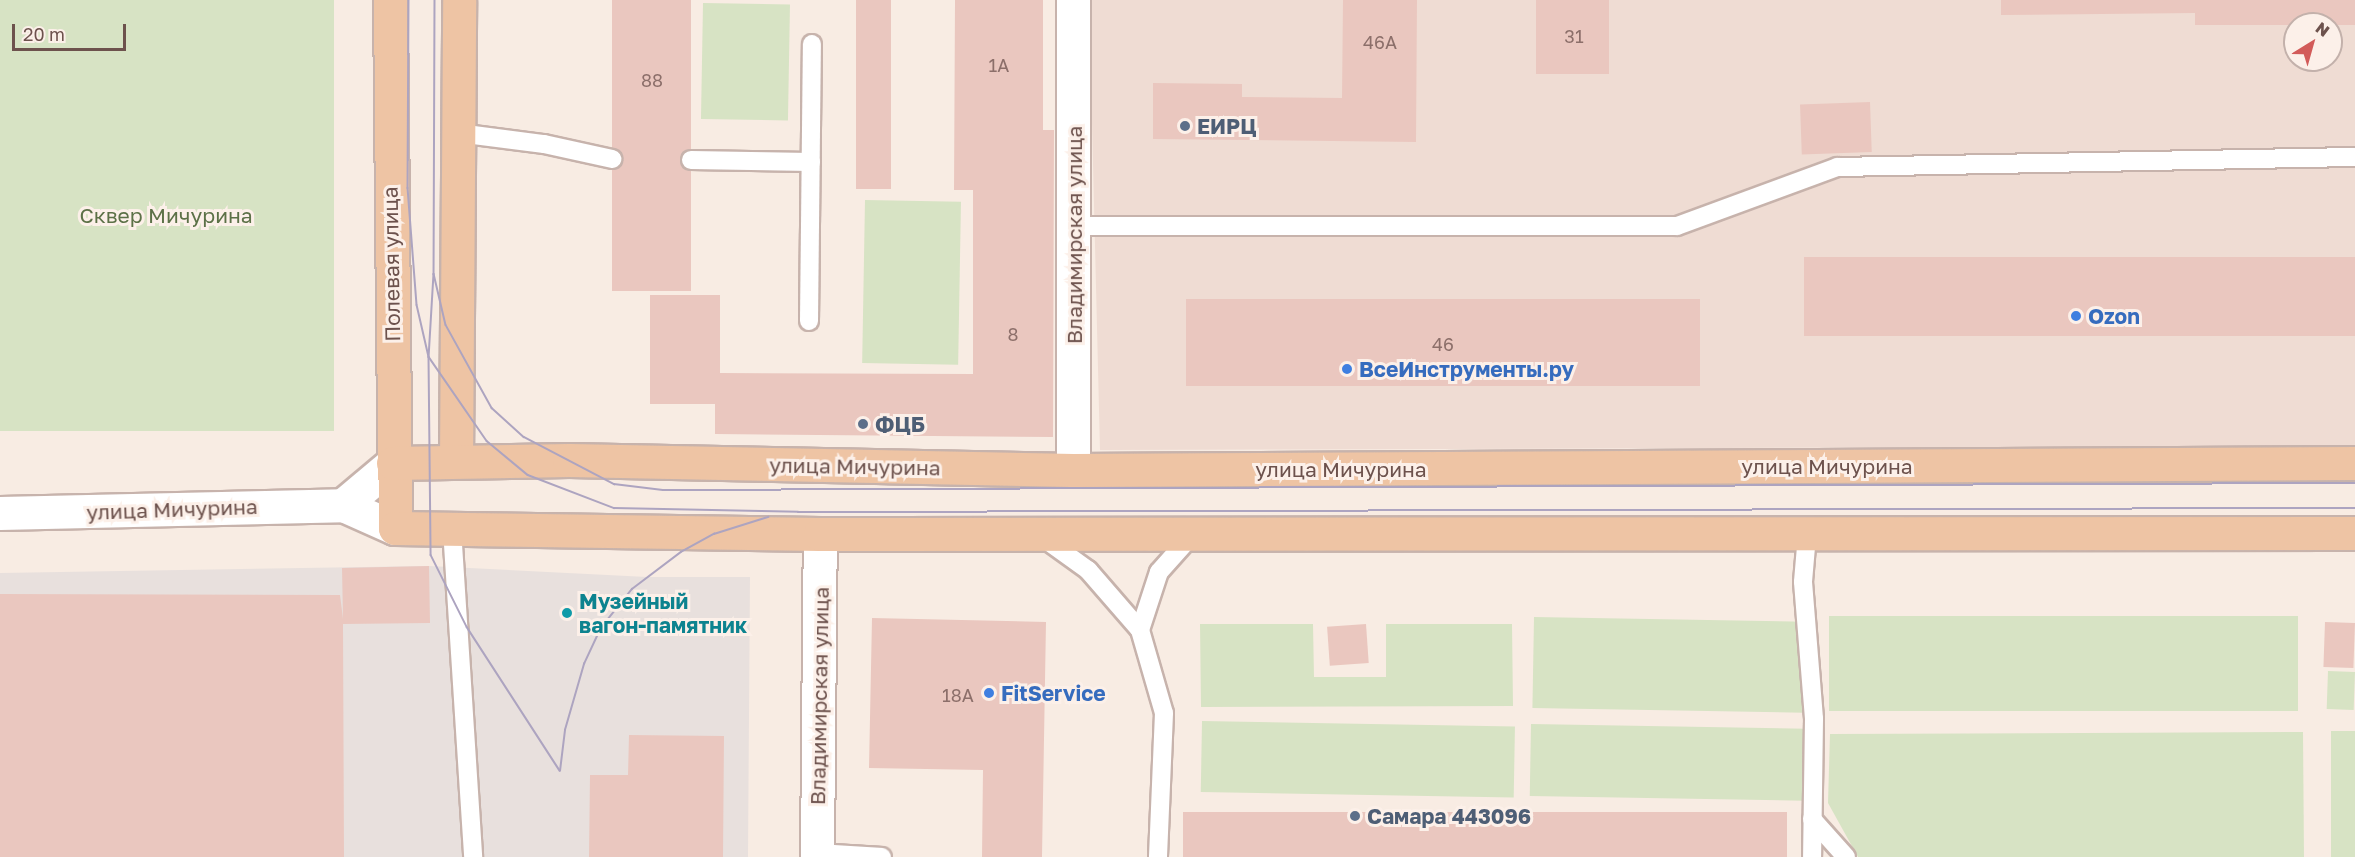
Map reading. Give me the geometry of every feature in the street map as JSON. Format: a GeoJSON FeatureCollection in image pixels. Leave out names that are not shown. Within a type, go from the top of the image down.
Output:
{"type":"FeatureCollection","features":[{"type":"Feature","properties":{"kind":"main road","name":"Полевая улица"},"geometry":{"type":"LineString","coordinates":[[390,0],[395,528]]}},
{"type":"Feature","properties":{"kind":"main road"},"geometry":{"type":"LineString","coordinates":[[456,461],[459,0]]}},
{"type":"Feature","properties":{"kind":"main road","name":"улица Мичурина"},"geometry":{"type":"LineString","coordinates":[[393,463],[456,461],[1073,470],[2355,463]]}},
{"type":"Feature","properties":{"kind":"main road","name":"улица Мичурина"},"geometry":{"type":"LineString","coordinates":[[395,528],[820,534],[1035,532],[1192,535],[2355,533]]}},
{"type":"Feature","properties":{"kind":"street","name":"Владимирская улица"},"geometry":{"type":"LineString","coordinates":[[1073,0],[1073,470]]}},
{"type":"Feature","properties":{"kind":"street"},"geometry":{"type":"LineString","coordinates":[[343,505],[393,463]]}},
{"type":"Feature","properties":{"kind":"street","name":"улица Мичурина"},"geometry":{"type":"LineString","coordinates":[[0,513],[343,505],[395,528]]}},
{"type":"Feature","properties":{"kind":"street","name":"Владимирская улица"},"geometry":{"type":"LineString","coordinates":[[818,855],[820,534]]}},
{"type":"Feature","properties":{"kind":"lane"},"geometry":{"type":"LineString","coordinates":[[809,321],[812,44]]}},
{"type":"Feature","properties":{"kind":"lane"},"geometry":{"type":"LineString","coordinates":[[458,133],[544,144],[612,159]]}},
{"type":"Feature","properties":{"kind":"lane"},"geometry":{"type":"LineString","coordinates":[[1074,226],[1677,226],[1837,167],[2355,157]]}},
{"type":"Feature","properties":{"kind":"lane"},"geometry":{"type":"LineString","coordinates":[[691,160],[811,162]]}},
{"type":"Feature","properties":{"kind":"lane"},"geometry":{"type":"LineString","coordinates":[[452,529],[473,857]]}},
{"type":"Feature","properties":{"kind":"lane"},"geometry":{"type":"LineString","coordinates":[[1035,532],[1088,570],[1140,630],[1164,713],[1158,857]]}},
{"type":"Feature","properties":{"kind":"lane"},"geometry":{"type":"LineString","coordinates":[[1140,630],[1159,572],[1192,535]]}},
{"type":"Feature","properties":{"kind":"lane"},"geometry":{"type":"LineString","coordinates":[[1807,535],[1803,582],[1814,719],[1812,857]]}},
{"type":"Feature","properties":{"kind":"lane"},"geometry":{"type":"LineString","coordinates":[[1812,819],[1845,857]]}},
{"type":"Feature","properties":{"kind":"lane"},"geometry":{"type":"LineString","coordinates":[[818,855],[882,857]]}},
{"type":"Feature","properties":{"kind":"shaded area"},"geometry":{"type":"Polygon","coordinates":[[[1089,0],[2355,0],[2355,446],[1100,450],[1089,0]]]}},
{"type":"Feature","properties":{"kind":"shaded area"},"geometry":{"type":"Polygon","coordinates":[[[429,566],[647,577],[750,577],[748,857],[0,857],[0,573],[429,566]]]}},
{"type":"Feature","properties":{"kind":"green space","name":"Сквер Мичурина"},"geometry":{"type":"Polygon","coordinates":[[[0,0],[334,0],[334,431],[0,431],[0,0]]]}},
{"type":"Feature","properties":{"kind":"green space"},"geometry":{"type":"Polygon","coordinates":[[[703,3],[790,5],[788,121],[701,119],[703,3]]]}},
{"type":"Feature","properties":{"kind":"green space"},"geometry":{"type":"Polygon","coordinates":[[[865,200],[961,202],[958,365],[862,363],[865,200]]]}},
{"type":"Feature","properties":{"kind":"green space"},"geometry":{"type":"Polygon","coordinates":[[[1829,616],[2298,616],[2298,711],[1829,711],[1829,616]]]}},
{"type":"Feature","properties":{"kind":"green space"},"geometry":{"type":"Polygon","coordinates":[[[1534,617],[1806,622],[1804,713],[1532,708],[1534,617]]]}},
{"type":"Feature","properties":{"kind":"green space"},"geometry":{"type":"Polygon","coordinates":[[[1200,624],[1313,624],[1314,677],[1386,677],[1386,624],[1512,624],[1513,706],[1201,707],[1200,624]]]}},
{"type":"Feature","properties":{"kind":"green space"},"geometry":{"type":"Polygon","coordinates":[[[2328,671],[2355,672],[2354,710],[2327,709],[2328,671]]]}},
{"type":"Feature","properties":{"kind":"green space"},"geometry":{"type":"Polygon","coordinates":[[[1202,721],[1515,726],[1514,797],[1201,792],[1202,721]]]}},
{"type":"Feature","properties":{"kind":"green space"},"geometry":{"type":"Polygon","coordinates":[[[1531,724],[1806,729],[1805,801],[1530,796],[1531,724]]]}},
{"type":"Feature","properties":{"kind":"green space"},"geometry":{"type":"Polygon","coordinates":[[[2331,731],[2355,731],[2355,857],[2331,857],[2331,731]]]}},
{"type":"Feature","properties":{"kind":"green space"},"geometry":{"type":"Polygon","coordinates":[[[2303,732],[2304,857],[1858,857],[1828,803],[1830,734],[2303,732]]]}},
{"type":"Feature","properties":{"kind":"building"},"geometry":{"type":"Polygon","coordinates":[[[612,0],[691,0],[691,291],[612,291],[612,0]]]}},
{"type":"Feature","properties":{"kind":"building"},"geometry":{"type":"Polygon","coordinates":[[[856,0],[891,0],[891,189],[856,189],[856,0]]]}},
{"type":"Feature","properties":{"kind":"building"},"geometry":{"type":"Polygon","coordinates":[[[955,0],[1043,0],[1043,130],[1054,130],[1053,437],[715,434],[715,404],[650,404],[650,295],[720,295],[720,373],[973,374],[973,190],[954,190],[955,0]]]}},
{"type":"Feature","properties":{"kind":"building"},"geometry":{"type":"Polygon","coordinates":[[[1343,0],[1417,0],[1416,142],[1153,139],[1153,83],[1242,84],[1242,97],[1342,98],[1343,0]]]}},
{"type":"Feature","properties":{"kind":"building"},"geometry":{"type":"Polygon","coordinates":[[[1536,0],[1609,0],[1609,74],[1536,74],[1536,0]]]}},
{"type":"Feature","properties":{"kind":"building"},"geometry":{"type":"Polygon","coordinates":[[[2001,0],[2355,0],[2355,25],[2343,25],[2343,12],[2283,12],[2283,25],[2195,25],[2195,13],[2001,15],[2001,0]]]}},
{"type":"Feature","properties":{"kind":"building"},"geometry":{"type":"Polygon","coordinates":[[[1870,102],[1872,152],[1802,154],[1800,104],[1870,102]]]}},
{"type":"Feature","properties":{"kind":"building"},"geometry":{"type":"Polygon","coordinates":[[[1804,257],[2355,257],[2355,336],[1804,336],[1804,257]]]}},
{"type":"Feature","properties":{"kind":"building"},"geometry":{"type":"Polygon","coordinates":[[[1186,299],[1700,299],[1700,386],[1186,386],[1186,299]]]}},
{"type":"Feature","properties":{"kind":"building"},"geometry":{"type":"Polygon","coordinates":[[[429,566],[430,623],[343,624],[344,857],[0,857],[0,594],[340,595],[343,619],[342,568],[429,566]]]}},
{"type":"Feature","properties":{"kind":"building"},"geometry":{"type":"Polygon","coordinates":[[[872,618],[1046,622],[1042,857],[982,857],[983,770],[869,768],[872,618]]]}},
{"type":"Feature","properties":{"kind":"building"},"geometry":{"type":"Polygon","coordinates":[[[2325,622],[2355,623],[2353,668],[2323,667],[2325,622]]]}},
{"type":"Feature","properties":{"kind":"building"},"geometry":{"type":"Polygon","coordinates":[[[1366,624],[1369,663],[1330,666],[1327,627],[1366,624]]]}},
{"type":"Feature","properties":{"kind":"building"},"geometry":{"type":"Polygon","coordinates":[[[629,735],[724,736],[723,857],[589,857],[590,775],[628,775],[629,735]]]}},
{"type":"Feature","properties":{"kind":"building"},"geometry":{"type":"Polygon","coordinates":[[[1183,812],[1787,812],[1787,857],[1183,857],[1183,812]]]}},
{"type":"Feature","properties":{"kind":"tram line"},"geometry":{"type":"LineString","coordinates":[[409,0],[408,188],[417,305],[429,357],[487,441],[528,475],[614,508],[798,512],[2355,508]]}},
{"type":"Feature","properties":{"kind":"tram line"},"geometry":{"type":"LineString","coordinates":[[435,0],[434,274],[429,357],[431,555],[467,627],[560,771]]}},
{"type":"Feature","properties":{"kind":"tram line"},"geometry":{"type":"LineString","coordinates":[[434,274],[446,325],[492,408],[524,437],[614,484],[663,490],[2355,483]]}},
{"type":"Feature","properties":{"kind":"tram line"},"geometry":{"type":"LineString","coordinates":[[560,771],[565,730],[584,664],[600,629],[632,589],[681,552],[714,534],[768,517]]}},
{"type":"Feature","properties":{"kind":"place","name":"ЕИРЦ"},"geometry":{"type":"Point","coordinates":[1185,126]}},
{"type":"Feature","properties":{"kind":"place","name":"Ozon"},"geometry":{"type":"Point","coordinates":[2076,316]}},
{"type":"Feature","properties":{"kind":"place","name":"ВсеИнструменты.ру"},"geometry":{"type":"Point","coordinates":[1347,369]}},
{"type":"Feature","properties":{"kind":"place","name":"ФЦБ"},"geometry":{"type":"Point","coordinates":[863,424]}},
{"type":"Feature","properties":{"kind":"place","name":"Музейный вагон-памятник"},"geometry":{"type":"Point","coordinates":[567,613]}},
{"type":"Feature","properties":{"kind":"place","name":"FitService"},"geometry":{"type":"Point","coordinates":[989,693]}},
{"type":"Feature","properties":{"kind":"place","name":"Самара 443096"},"geometry":{"type":"Point","coordinates":[1355,816]}}]}
